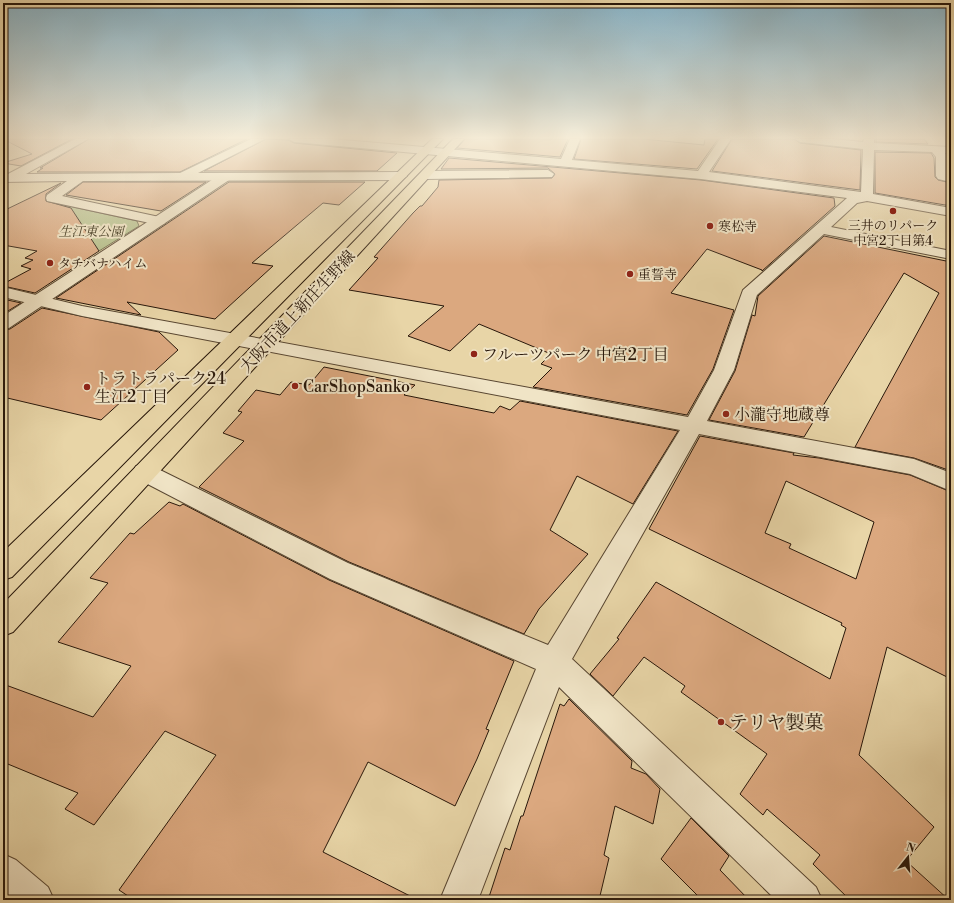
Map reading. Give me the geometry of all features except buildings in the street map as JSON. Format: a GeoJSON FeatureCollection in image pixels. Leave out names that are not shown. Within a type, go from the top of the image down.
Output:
{"type":"FeatureCollection","features":[{"type":"Feature","properties":{"kind":"main road","name":"大阪市道上新庄生野線"},"geometry":{"type":"LineString","coordinates":[[3,569],[396,181]]}},
{"type":"Feature","properties":{"kind":"main road","name":"大阪市道上新庄生野線"},"geometry":{"type":"LineString","coordinates":[[3,623],[420,181]]}},
{"type":"Feature","properties":{"kind":"street"},"geometry":{"type":"LineString","coordinates":[[75,181],[52,198],[159,221]]}},
{"type":"Feature","properties":{"kind":"street"},"geometry":{"type":"LineString","coordinates":[[3,324],[219,181]]}},
{"type":"Feature","properties":{"kind":"street"},"geometry":{"type":"LineString","coordinates":[[747,181],[867,197],[951,212]]}},
{"type":"Feature","properties":{"kind":"street"},"geometry":{"type":"LineString","coordinates":[[867,197],[868,181]]}},
{"type":"Feature","properties":{"kind":"street"},"geometry":{"type":"LineString","coordinates":[[459,900],[554,662],[693,427],[724,370],[749,294],[853,200],[867,197]]}},
{"type":"Feature","properties":{"kind":"street"},"geometry":{"type":"LineString","coordinates":[[822,229],[951,255]]}},
{"type":"Feature","properties":{"kind":"street"},"geometry":{"type":"LineString","coordinates":[[3,292],[82,311],[236,339],[693,427],[914,467],[951,482]]}},
{"type":"Feature","properties":{"kind":"street"},"geometry":{"type":"LineString","coordinates":[[144,472],[339,571],[554,662],[803,900]]}},
{"type":"Feature","properties":{"kind":"street"},"geometry":{"type":"LineString","coordinates":[[3,873],[35,900]]}},
{"type":"Feature","properties":{"kind":"green space","name":"生江東公園"},"geometry":{"type":"Polygon","coordinates":[[[50,202],[137,221],[139,226],[99,251],[3,229],[50,202]]]}},
{"type":"Feature","properties":{"kind":"place","name":"三井のリパーク 中宮2丁目第4"},"geometry":{"type":"Point","coordinates":[893,211]}},
{"type":"Feature","properties":{"kind":"place","name":"寒松寺"},"geometry":{"type":"Point","coordinates":[710,226]}},
{"type":"Feature","properties":{"kind":"place","name":"タチバナハイム"},"geometry":{"type":"Point","coordinates":[50,263]}},
{"type":"Feature","properties":{"kind":"place","name":"重誓寺"},"geometry":{"type":"Point","coordinates":[630,274]}},
{"type":"Feature","properties":{"kind":"place","name":"フルーツパーク 中宮2丁目"},"geometry":{"type":"Point","coordinates":[474,354]}},
{"type":"Feature","properties":{"kind":"place","name":"CarShopSanko"},"geometry":{"type":"Point","coordinates":[295,386]}},
{"type":"Feature","properties":{"kind":"place","name":"トラトラパーク24 生江2丁目"},"geometry":{"type":"Point","coordinates":[87,387]}},
{"type":"Feature","properties":{"kind":"place","name":"小瀧守地蔵尊"},"geometry":{"type":"Point","coordinates":[726,414]}},
{"type":"Feature","properties":{"kind":"place","name":"テリヤ製菓"},"geometry":{"type":"Point","coordinates":[721,722]}}]}
